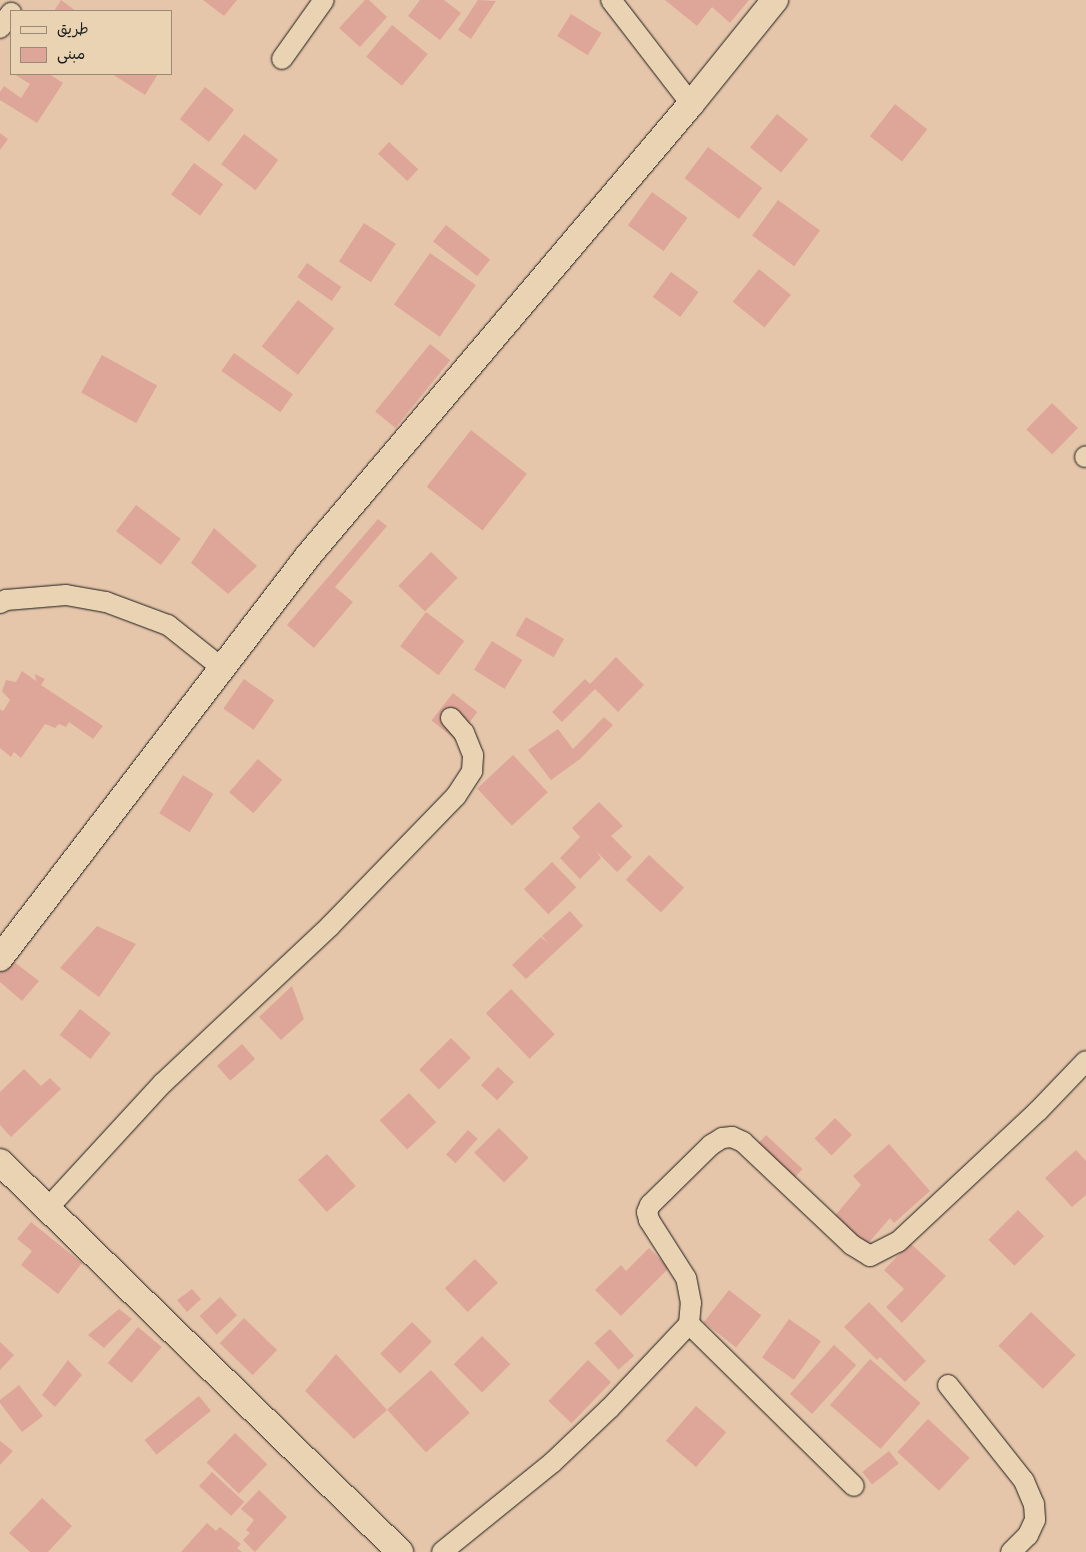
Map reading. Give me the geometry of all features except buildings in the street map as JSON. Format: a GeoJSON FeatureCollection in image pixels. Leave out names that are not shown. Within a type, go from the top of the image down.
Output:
{"type":"FeatureCollection","features":[{"type":"Feature","properties":{"kind":"street"},"geometry":{"type":"LineString","coordinates":[[282,59],[324,0]]}},
{"type":"Feature","properties":{"kind":"street"},"geometry":{"type":"LineString","coordinates":[[611,0],[691,104]]}},
{"type":"Feature","properties":{"kind":"street"},"geometry":{"type":"LineString","coordinates":[[0,958],[308,556],[691,104],[775,0]]}},
{"type":"Feature","properties":{"kind":"street"},"geometry":{"type":"LineString","coordinates":[[0,28],[10,15]]}},
{"type":"Feature","properties":{"kind":"street"},"geometry":{"type":"LineString","coordinates":[[0,602],[66,595],[106,602],[168,625],[222,668]]}},
{"type":"Feature","properties":{"kind":"street"},"geometry":{"type":"LineString","coordinates":[[47,1209],[163,1084],[330,926],[456,796],[472,771],[473,755],[464,733],[451,718]]}},
{"type":"Feature","properties":{"kind":"street"},"geometry":{"type":"LineString","coordinates":[[442,1552],[552,1463],[609,1409],[690,1324],[691,1303],[686,1278],[649,1220],[647,1212],[650,1205],[716,1142],[722,1138],[732,1137],[743,1142],[852,1245],[870,1256],[898,1242],[1038,1111],[1086,1060]]}},
{"type":"Feature","properties":{"kind":"street"},"geometry":{"type":"LineString","coordinates":[[0,1162],[400,1552]]}},
{"type":"Feature","properties":{"kind":"street"},"geometry":{"type":"LineString","coordinates":[[690,1324],[854,1486]]}},
{"type":"Feature","properties":{"kind":"street"},"geometry":{"type":"LineString","coordinates":[[948,1385],[1024,1481],[1034,1504],[1035,1520],[1028,1535],[1011,1552]]}}]}
